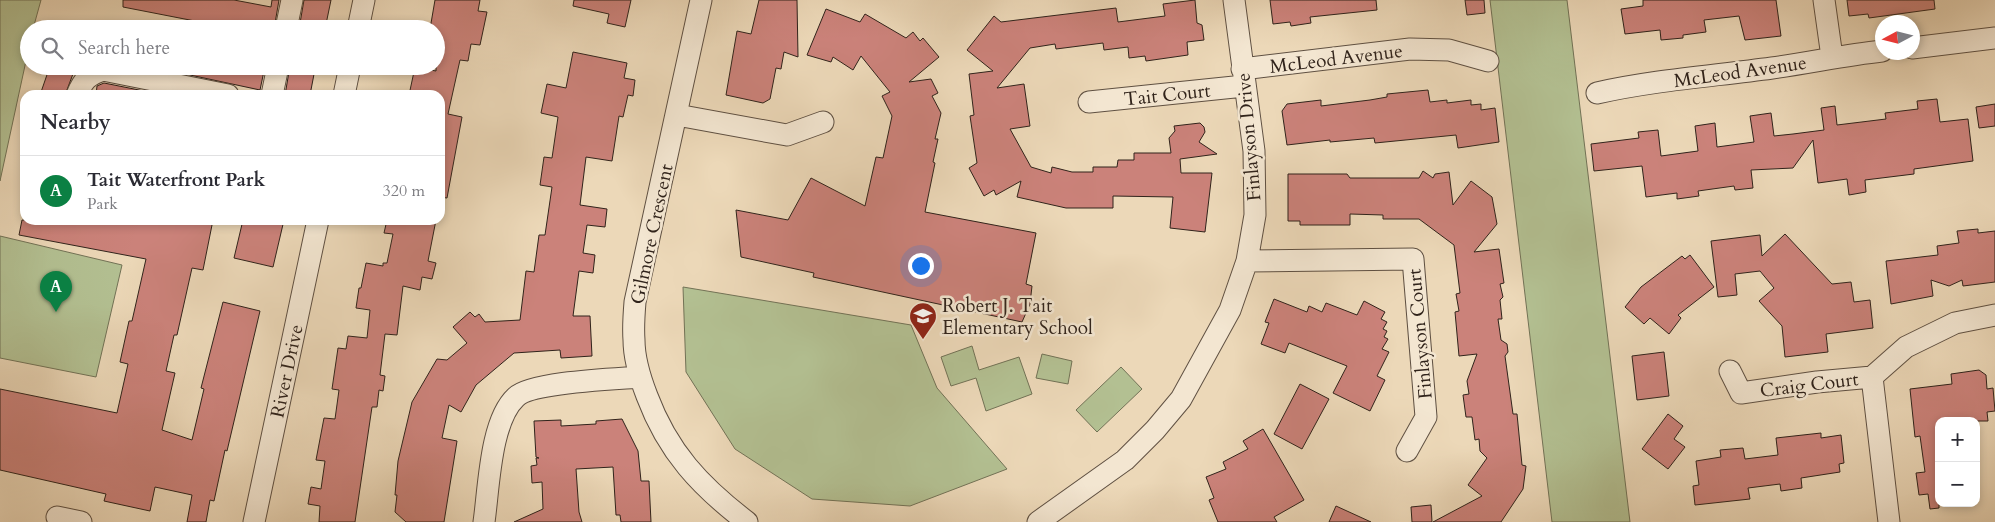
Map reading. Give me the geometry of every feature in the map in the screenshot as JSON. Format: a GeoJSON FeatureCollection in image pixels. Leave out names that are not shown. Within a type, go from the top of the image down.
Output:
{"type":"FeatureCollection","features":[{"type":"Feature","properties":{"kind":"street"},"geometry":{"type":"LineString","coordinates":[[288,20],[292,0]]}},
{"type":"Feature","properties":{"kind":"street"},"geometry":{"type":"LineString","coordinates":[[360,20],[364,0]]}},
{"type":"Feature","properties":{"kind":"street","name":"Gilmore Crescent"},"geometry":{"type":"LineString","coordinates":[[701,0],[635,302],[634,341],[640,377],[665,437],[685,467],[718,500],[747,522]]}},
{"type":"Feature","properties":{"kind":"street","name":"Finlayson Drive"},"geometry":{"type":"LineString","coordinates":[[1037,521],[1095,484],[1125,460],[1181,399],[1230,310],[1247,261],[1255,206],[1254,151],[1234,0]]}},
{"type":"Feature","properties":{"kind":"street"},"geometry":{"type":"LineString","coordinates":[[1824,0],[1832,57]]}},
{"type":"Feature","properties":{"kind":"street"},"geometry":{"type":"LineString","coordinates":[[1920,47],[1995,38]]}},
{"type":"Feature","properties":{"kind":"street","name":"McLeod Avenue"},"geometry":{"type":"LineString","coordinates":[[1243,77],[1410,49],[1449,50],[1488,62]]}},
{"type":"Feature","properties":{"kind":"street","name":"McLeod Avenue"},"geometry":{"type":"LineString","coordinates":[[1597,93],[1625,86],[1775,68],[1832,57],[1875,52]]}},
{"type":"Feature","properties":{"kind":"street"},"geometry":{"type":"LineString","coordinates":[[79,90],[82,82],[90,75]]}},
{"type":"Feature","properties":{"kind":"street"},"geometry":{"type":"LineString","coordinates":[[128,75],[203,90]]}},
{"type":"Feature","properties":{"kind":"street"},"geometry":{"type":"LineString","coordinates":[[273,90],[276,75]]}},
{"type":"Feature","properties":{"kind":"street"},"geometry":{"type":"LineString","coordinates":[[345,90],[348,75]]}},
{"type":"Feature","properties":{"kind":"street","name":"Tait Court"},"geometry":{"type":"LineString","coordinates":[[1089,102],[1243,77]]}},
{"type":"Feature","properties":{"kind":"street"},"geometry":{"type":"LineString","coordinates":[[677,115],[786,135],[823,122]]}},
{"type":"Feature","properties":{"kind":"street","name":"River Drive"},"geometry":{"type":"LineString","coordinates":[[254,522],[317,225]]}},
{"type":"Feature","properties":{"kind":"street","name":"Finlayson Court"},"geometry":{"type":"LineString","coordinates":[[1247,261],[1414,259],[1426,417],[1407,451]]}},
{"type":"Feature","properties":{"kind":"street","name":"Craig Court"},"geometry":{"type":"LineString","coordinates":[[1730,371],[1741,393],[1817,382],[1872,377],[1906,347],[1954,323],[1995,315]]}},
{"type":"Feature","properties":{"kind":"street"},"geometry":{"type":"LineString","coordinates":[[484,522],[497,434],[505,412],[516,396],[535,387],[640,377]]}},
{"type":"Feature","properties":{"kind":"street","name":"Craig Court"},"geometry":{"type":"LineString","coordinates":[[1872,377],[1889,522]]}},
{"type":"Feature","properties":{"kind":"street"},"geometry":{"type":"LineString","coordinates":[[57,517],[81,522]]}},
{"type":"Feature","properties":{"kind":"green space"},"geometry":{"type":"Polygon","coordinates":[[[0,0],[41,0],[35,20],[20,20],[20,75],[23,75],[0,181],[0,0]]]}},
{"type":"Feature","properties":{"kind":"green space"},"geometry":{"type":"Polygon","coordinates":[[[1490,0],[1567,0],[1630,522],[1552,522],[1490,0]]]}},
{"type":"Feature","properties":{"kind":"green space"},"geometry":{"type":"Polygon","coordinates":[[[0,236],[122,265],[96,377],[0,358],[0,236]]]}},
{"type":"Feature","properties":{"kind":"green space"},"geometry":{"type":"Polygon","coordinates":[[[683,287],[911,325],[937,388],[1007,469],[910,506],[812,499],[735,449],[686,372],[683,287]]]}},
{"type":"Feature","properties":{"kind":"green space"},"geometry":{"type":"Polygon","coordinates":[[[972,346],[979,370],[1019,357],[1032,394],[986,411],[976,378],[951,386],[941,357],[972,346]]]}},
{"type":"Feature","properties":{"kind":"green space"},"geometry":{"type":"Polygon","coordinates":[[[1042,354],[1072,361],[1068,384],[1036,378],[1042,354]]]}},
{"type":"Feature","properties":{"kind":"green space"},"geometry":{"type":"Polygon","coordinates":[[[1121,367],[1142,389],[1097,432],[1076,410],[1121,367]]]}},
{"type":"Feature","properties":{"kind":"building"},"geometry":{"type":"Polygon","coordinates":[[[123,0],[234,0],[271,7],[272,0],[279,0],[276,20],[190,20],[123,7],[123,0]]]}},
{"type":"Feature","properties":{"kind":"building"},"geometry":{"type":"Polygon","coordinates":[[[304,0],[331,0],[327,20],[301,20],[304,0]]]}},
{"type":"Feature","properties":{"kind":"building"},"geometry":{"type":"Polygon","coordinates":[[[435,0],[480,0],[478,11],[487,12],[480,45],[471,44],[468,61],[460,60],[448,114],[462,117],[447,198],[445,198],[445,90],[410,90],[413,75],[445,75],[445,20],[432,20],[435,0]]]}},
{"type":"Feature","properties":{"kind":"building"},"geometry":{"type":"Polygon","coordinates":[[[574,0],[631,0],[625,27],[607,23],[609,14],[573,6],[574,0]]]}},
{"type":"Feature","properties":{"kind":"building"},"geometry":{"type":"Polygon","coordinates":[[[759,0],[797,0],[798,57],[784,52],[781,69],[776,68],[770,99],[763,103],[726,95],[737,31],[751,34],[759,0]]]}},
{"type":"Feature","properties":{"kind":"building"},"geometry":{"type":"Polygon","coordinates":[[[1195,0],[1197,23],[1202,25],[1204,40],[1187,42],[1188,55],[1146,61],[1145,56],[1129,58],[1128,47],[1104,50],[1103,43],[1056,49],[1055,44],[1030,48],[997,88],[1024,84],[1030,126],[1010,129],[1031,167],[1051,173],[1052,167],[1072,172],[1093,172],[1093,167],[1117,167],[1118,160],[1134,160],[1134,153],[1171,153],[1169,138],[1175,131],[1174,126],[1200,123],[1204,127],[1205,132],[1199,142],[1217,154],[1180,159],[1181,173],[1212,173],[1205,232],[1170,228],[1173,197],[1113,196],[1113,208],[1066,208],[1017,197],[1021,181],[996,195],[994,190],[984,196],[969,168],[977,163],[970,116],[974,115],[969,74],[993,71],[967,50],[994,16],[1001,22],[1116,8],[1118,22],[1165,16],[1163,4],[1195,0]]]}},
{"type":"Feature","properties":{"kind":"building"},"geometry":{"type":"Polygon","coordinates":[[[1270,0],[1376,0],[1377,10],[1310,17],[1311,23],[1291,26],[1290,22],[1273,24],[1270,0]]]}},
{"type":"Feature","properties":{"kind":"building"},"geometry":{"type":"Polygon","coordinates":[[[1465,0],[1484,0],[1485,13],[1467,15],[1465,0]]]}},
{"type":"Feature","properties":{"kind":"building"},"geometry":{"type":"Polygon","coordinates":[[[1643,0],[1776,0],[1781,36],[1745,40],[1739,16],[1704,20],[1706,32],[1683,35],[1683,38],[1661,40],[1660,30],[1625,34],[1621,9],[1643,6],[1643,0]]]}},
{"type":"Feature","properties":{"kind":"building"},"geometry":{"type":"Polygon","coordinates":[[[1847,0],[1934,0],[1935,9],[1891,15],[1875,15],[1875,17],[1869,18],[1868,14],[1849,16],[1847,0]]]}},
{"type":"Feature","properties":{"kind":"building"},"geometry":{"type":"Polygon","coordinates":[[[826,9],[860,22],[865,14],[906,38],[913,32],[920,41],[923,38],[939,57],[909,82],[931,79],[938,93],[932,96],[941,113],[935,139],[938,139],[933,162],[935,163],[925,212],[1036,233],[1026,284],[1032,286],[1030,304],[1022,322],[813,277],[814,273],[741,257],[736,210],[788,220],[811,178],[865,206],[876,157],[883,158],[892,116],[882,96],[890,92],[861,56],[853,70],[833,57],[831,62],[807,55],[826,9]]]}},
{"type":"Feature","properties":{"kind":"building"},"geometry":{"type":"Polygon","coordinates":[[[573,52],[627,63],[624,78],[635,80],[633,96],[628,95],[623,117],[619,116],[612,161],[586,157],[580,205],[607,209],[605,227],[587,225],[583,253],[595,255],[593,273],[579,271],[573,316],[590,316],[592,356],[561,358],[560,350],[514,353],[476,385],[461,412],[449,405],[442,438],[457,441],[444,522],[406,522],[395,512],[397,495],[395,495],[398,461],[412,402],[437,359],[447,360],[467,343],[453,327],[470,312],[475,317],[479,314],[485,322],[520,320],[526,271],[534,272],[539,235],[545,235],[552,187],[540,185],[544,157],[552,158],[558,117],[541,113],[547,84],[566,88],[573,52]]]}},
{"type":"Feature","properties":{"kind":"building"},"geometry":{"type":"Polygon","coordinates":[[[47,75],[73,75],[67,90],[42,90],[47,75]]]}},
{"type":"Feature","properties":{"kind":"building"},"geometry":{"type":"Polygon","coordinates":[[[190,75],[263,75],[260,90],[190,75]]]}},
{"type":"Feature","properties":{"kind":"building"},"geometry":{"type":"Polygon","coordinates":[[[288,75],[314,75],[311,90],[286,90],[288,75]]]}},
{"type":"Feature","properties":{"kind":"building"},"geometry":{"type":"Polygon","coordinates":[[[104,83],[139,90],[97,90],[97,86],[104,83]]]}},
{"type":"Feature","properties":{"kind":"building"},"geometry":{"type":"Polygon","coordinates":[[[1428,90],[1430,102],[1447,100],[1447,103],[1471,100],[1471,105],[1481,104],[1481,110],[1495,108],[1499,142],[1458,148],[1456,135],[1375,143],[1374,138],[1330,142],[1330,140],[1287,145],[1282,111],[1287,104],[1321,100],[1321,106],[1387,97],[1387,94],[1428,90]]]}},
{"type":"Feature","properties":{"kind":"building"},"geometry":{"type":"Polygon","coordinates":[[[1937,99],[1940,122],[1968,119],[1973,161],[1914,169],[1914,174],[1865,180],[1866,192],[1849,195],[1847,179],[1818,183],[1813,140],[1793,168],[1751,170],[1753,188],[1735,190],[1734,186],[1698,191],[1699,196],[1677,199],[1677,193],[1646,197],[1642,166],[1594,171],[1591,144],[1639,138],[1638,132],[1658,130],[1661,156],[1698,151],[1695,126],[1715,123],[1717,147],[1754,142],[1750,116],[1771,113],[1774,136],[1824,130],[1821,108],[1835,106],[1837,125],[1886,119],[1885,113],[1918,109],[1917,101],[1937,99]]]}},
{"type":"Feature","properties":{"kind":"building"},"geometry":{"type":"Polygon","coordinates":[[[1995,104],[1995,126],[1979,128],[1976,107],[1995,104]]]}},
{"type":"Feature","properties":{"kind":"building"},"geometry":{"type":"Polygon","coordinates":[[[1423,171],[1433,178],[1435,174],[1449,172],[1453,205],[1471,181],[1492,197],[1497,224],[1474,252],[1499,249],[1504,283],[1500,284],[1503,297],[1500,300],[1502,319],[1498,319],[1501,340],[1507,344],[1508,352],[1505,356],[1513,414],[1517,414],[1522,465],[1526,466],[1523,489],[1501,522],[1433,522],[1482,496],[1468,485],[1487,458],[1480,451],[1479,439],[1475,440],[1472,417],[1466,417],[1463,395],[1469,394],[1467,381],[1477,354],[1459,356],[1455,312],[1459,311],[1456,294],[1460,293],[1454,245],[1419,219],[1383,219],[1383,215],[1350,214],[1350,225],[1300,225],[1300,221],[1288,221],[1288,174],[1347,174],[1350,178],[1419,178],[1423,171]]]}},
{"type":"Feature","properties":{"kind":"building"},"geometry":{"type":"Polygon","coordinates":[[[21,225],[212,225],[203,270],[192,268],[177,335],[174,335],[166,371],[175,373],[162,430],[192,440],[204,389],[201,388],[223,302],[260,311],[227,451],[225,450],[214,501],[210,500],[206,522],[187,522],[192,495],[155,487],[150,511],[104,501],[106,494],[0,470],[0,389],[117,413],[128,364],[120,362],[129,321],[132,321],[146,259],[19,235],[21,225]]]}},
{"type":"Feature","properties":{"kind":"building"},"geometry":{"type":"Polygon","coordinates":[[[242,225],[283,225],[273,267],[234,258],[242,225]]]}},
{"type":"Feature","properties":{"kind":"building"},"geometry":{"type":"Polygon","coordinates":[[[386,225],[435,225],[428,261],[436,263],[432,279],[422,277],[420,290],[403,286],[397,335],[385,334],[380,375],[385,376],[383,391],[379,390],[377,407],[372,407],[355,522],[319,522],[320,506],[308,504],[311,487],[321,489],[325,461],[316,460],[324,418],[335,419],[339,390],[332,389],[338,348],[346,349],[348,336],[367,338],[370,310],[356,308],[359,288],[361,288],[366,263],[383,266],[383,263],[387,263],[393,234],[384,233],[386,225]]]}},
{"type":"Feature","properties":{"kind":"building"},"geometry":{"type":"Polygon","coordinates":[[[1978,229],[1978,233],[1995,231],[1995,282],[1963,286],[1962,280],[1949,286],[1931,280],[1933,296],[1891,304],[1886,261],[1938,255],[1937,246],[1959,243],[1957,231],[1978,229]]]}},
{"type":"Feature","properties":{"kind":"building"},"geometry":{"type":"Polygon","coordinates":[[[1785,234],[1832,284],[1851,282],[1854,302],[1870,300],[1873,328],[1826,334],[1828,352],[1785,357],[1782,326],[1759,301],[1774,288],[1760,271],[1735,274],[1737,295],[1718,297],[1711,241],[1760,235],[1762,256],[1785,234]]]}},
{"type":"Feature","properties":{"kind":"building"},"geometry":{"type":"Polygon","coordinates":[[[1690,255],[1714,287],[1678,315],[1681,318],[1669,334],[1650,318],[1644,324],[1625,307],[1641,287],[1682,256],[1685,259],[1690,255]]]}},
{"type":"Feature","properties":{"kind":"building"},"geometry":{"type":"Polygon","coordinates":[[[1274,299],[1307,312],[1309,306],[1322,312],[1326,303],[1357,315],[1364,301],[1385,312],[1381,319],[1387,322],[1383,329],[1387,331],[1384,337],[1388,339],[1382,349],[1389,352],[1377,376],[1385,380],[1370,411],[1333,393],[1347,366],[1289,343],[1285,353],[1261,344],[1269,323],[1265,322],[1274,299]]]}},
{"type":"Feature","properties":{"kind":"building"},"geometry":{"type":"Polygon","coordinates":[[[1664,352],[1669,396],[1637,400],[1632,356],[1664,352]]]}},
{"type":"Feature","properties":{"kind":"building"},"geometry":{"type":"Polygon","coordinates":[[[1979,370],[1986,375],[1987,389],[1993,388],[1995,411],[1987,412],[1988,421],[1980,421],[1980,417],[1935,417],[1935,507],[1939,508],[1930,509],[1928,494],[1919,495],[1916,473],[1925,472],[1920,436],[1915,437],[1910,389],[1952,384],[1951,374],[1979,370]]]}},
{"type":"Feature","properties":{"kind":"building"},"geometry":{"type":"Polygon","coordinates":[[[1300,384],[1329,399],[1302,449],[1274,434],[1300,384]]]}},
{"type":"Feature","properties":{"kind":"building"},"geometry":{"type":"Polygon","coordinates":[[[1668,414],[1683,426],[1674,439],[1685,447],[1668,469],[1642,449],[1668,414]]]}},
{"type":"Feature","properties":{"kind":"building"},"geometry":{"type":"Polygon","coordinates":[[[622,419],[638,451],[641,481],[649,481],[651,522],[621,522],[620,515],[616,515],[613,467],[576,469],[579,512],[582,522],[514,522],[543,509],[542,482],[532,483],[531,466],[537,465],[536,458],[539,458],[536,457],[534,421],[561,420],[561,426],[596,424],[596,421],[622,419]]]}},
{"type":"Feature","properties":{"kind":"building"},"geometry":{"type":"Polygon","coordinates":[[[1263,429],[1304,500],[1274,517],[1277,522],[1218,522],[1209,500],[1214,498],[1206,477],[1226,469],[1223,462],[1248,449],[1243,441],[1263,429]]]}},
{"type":"Feature","properties":{"kind":"building"},"geometry":{"type":"Polygon","coordinates":[[[1821,433],[1821,438],[1841,435],[1844,463],[1839,464],[1840,472],[1801,478],[1802,488],[1781,491],[1780,484],[1748,488],[1750,499],[1695,505],[1693,486],[1699,485],[1696,461],[1721,457],[1720,450],[1743,448],[1745,459],[1778,455],[1776,438],[1821,433]]]}},
{"type":"Feature","properties":{"kind":"building"},"geometry":{"type":"Polygon","coordinates":[[[1431,505],[1432,522],[1412,522],[1411,507],[1431,505]]]}},
{"type":"Feature","properties":{"kind":"building"},"geometry":{"type":"Polygon","coordinates":[[[1336,506],[1371,522],[1329,522],[1336,506]]]}},
{"type":"Feature","properties":{"kind":"place","name":"Tait Waterfront Park"},"geometry":{"type":"Point","coordinates":[56,312]}},
{"type":"Feature","properties":{"kind":"place","name":"Robert J. Tait Elementary School"},"geometry":{"type":"Point","coordinates":[923,340]}}]}
